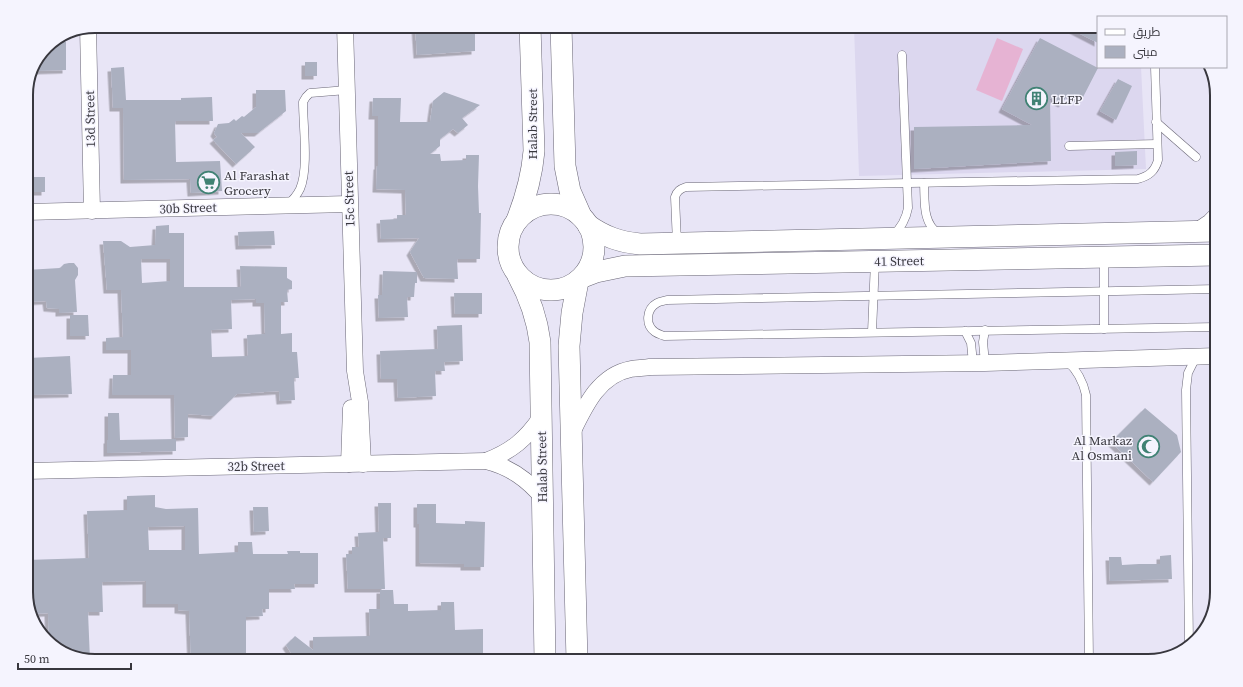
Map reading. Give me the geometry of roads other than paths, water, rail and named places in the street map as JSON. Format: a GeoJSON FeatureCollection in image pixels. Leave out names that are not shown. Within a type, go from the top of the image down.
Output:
{"type":"FeatureCollection","features":[{"type":"Feature","properties":{"kind":"street","name":"15c Street"},"geometry":{"type":"LineString","coordinates":[[345,33],[355,371],[351,401],[356,464]]}},
{"type":"Feature","properties":{"kind":"street","name":"Halab Street"},"geometry":{"type":"LineString","coordinates":[[517,220],[528,186],[534,151],[530,33]]}},
{"type":"Feature","properties":{"kind":"street"},"geometry":{"type":"LineString","coordinates":[[561,33],[565,166],[570,191],[593,235],[594,252],[589,268],[581,279],[569,287],[548,291],[527,284],[518,276],[508,255],[508,242],[511,231],[517,220],[525,212],[536,206],[560,204],[571,208],[585,220]]}},
{"type":"Feature","properties":{"kind":"street","name":"13d Street"},"geometry":{"type":"LineString","coordinates":[[88,34],[92,211]]}},
{"type":"Feature","properties":{"kind":"street","name":"30b Street"},"geometry":{"type":"LineString","coordinates":[[33,212],[349,204]]}},
{"type":"Feature","properties":{"kind":"street","name":"41 Street"},"geometry":{"type":"LineString","coordinates":[[585,220],[600,233],[613,239],[626,243],[640,244],[1207,231]]}},
{"type":"Feature","properties":{"kind":"street","name":"41 Street"},"geometry":{"type":"LineString","coordinates":[[581,279],[596,272],[625,266],[1210,255]]}},
{"type":"Feature","properties":{"kind":"street","name":"Halab Street"},"geometry":{"type":"LineString","coordinates":[[518,276],[533,308],[538,325],[540,342],[545,654]]}},
{"type":"Feature","properties":{"kind":"street"},"geometry":{"type":"LineString","coordinates":[[577,654],[570,436],[569,346],[572,313],[581,279]]}},
{"type":"Feature","properties":{"kind":"street"},"geometry":{"type":"LineString","coordinates":[[570,436],[585,407],[596,390],[611,377],[630,369],[650,367],[979,363],[1210,356]]}},
{"type":"Feature","properties":{"kind":"street","name":"32b Street"},"geometry":{"type":"LineString","coordinates":[[486,461],[513,448],[529,434],[541,417]]}},
{"type":"Feature","properties":{"kind":"street","name":"32b Street"},"geometry":{"type":"LineString","coordinates":[[33,471],[486,461],[512,470],[524,478],[543,498]]}},
{"type":"Feature","properties":{"kind":"lane"},"geometry":{"type":"LineString","coordinates":[[885,238],[899,230],[907,216],[908,208],[902,55]]}},
{"type":"Feature","properties":{"kind":"lane"},"geometry":{"type":"LineString","coordinates":[[677,243],[675,197],[677,192],[686,188],[1138,179],[1146,177],[1156,167],[1158,160],[1155,68]]}},
{"type":"Feature","properties":{"kind":"lane"},"geometry":{"type":"LineString","coordinates":[[287,205],[294,199],[300,190],[303,181],[305,150],[303,102],[310,93],[347,90]]}},
{"type":"Feature","properties":{"kind":"lane"},"geometry":{"type":"LineString","coordinates":[[1156,122],[1196,157]]}},
{"type":"Feature","properties":{"kind":"lane"},"geometry":{"type":"LineString","coordinates":[[1069,146],[1157,144]]}},
{"type":"Feature","properties":{"kind":"lane"},"geometry":{"type":"LineString","coordinates":[[924,183],[925,211],[927,219],[931,227],[943,237]]}},
{"type":"Feature","properties":{"kind":"lane"},"geometry":{"type":"LineString","coordinates":[[1104,258],[1104,328]]}},
{"type":"Feature","properties":{"kind":"lane"},"geometry":{"type":"LineString","coordinates":[[872,332],[874,261]]}},
{"type":"Feature","properties":{"kind":"lane"},"geometry":{"type":"LineString","coordinates":[[1210,289],[667,300],[658,302],[654,305],[651,308],[648,317],[650,326],[656,333],[664,336],[1210,327]]}},
{"type":"Feature","properties":{"kind":"lane"},"geometry":{"type":"LineString","coordinates":[[979,363],[985,330]]}},
{"type":"Feature","properties":{"kind":"lane"},"geometry":{"type":"LineString","coordinates":[[965,331],[979,363]]}},
{"type":"Feature","properties":{"kind":"lane"},"geometry":{"type":"LineString","coordinates":[[1189,639],[1186,390],[1188,373],[1196,357]]}},
{"type":"Feature","properties":{"kind":"lane"},"geometry":{"type":"LineString","coordinates":[[1066,360],[1074,367],[1080,376],[1086,395],[1089,654]]}},
{"type":"Feature","properties":{"kind":"place","name":"LLFP"},"geometry":{"type":"Point","coordinates":[1036,99]}},
{"type":"Feature","properties":{"kind":"place","name":"Al Farashat Grocery"},"geometry":{"type":"Point","coordinates":[209,182]}},
{"type":"Feature","properties":{"kind":"place","name":"Al Markaz Al Osmani"},"geometry":{"type":"Point","coordinates":[1148,447]}}]}
